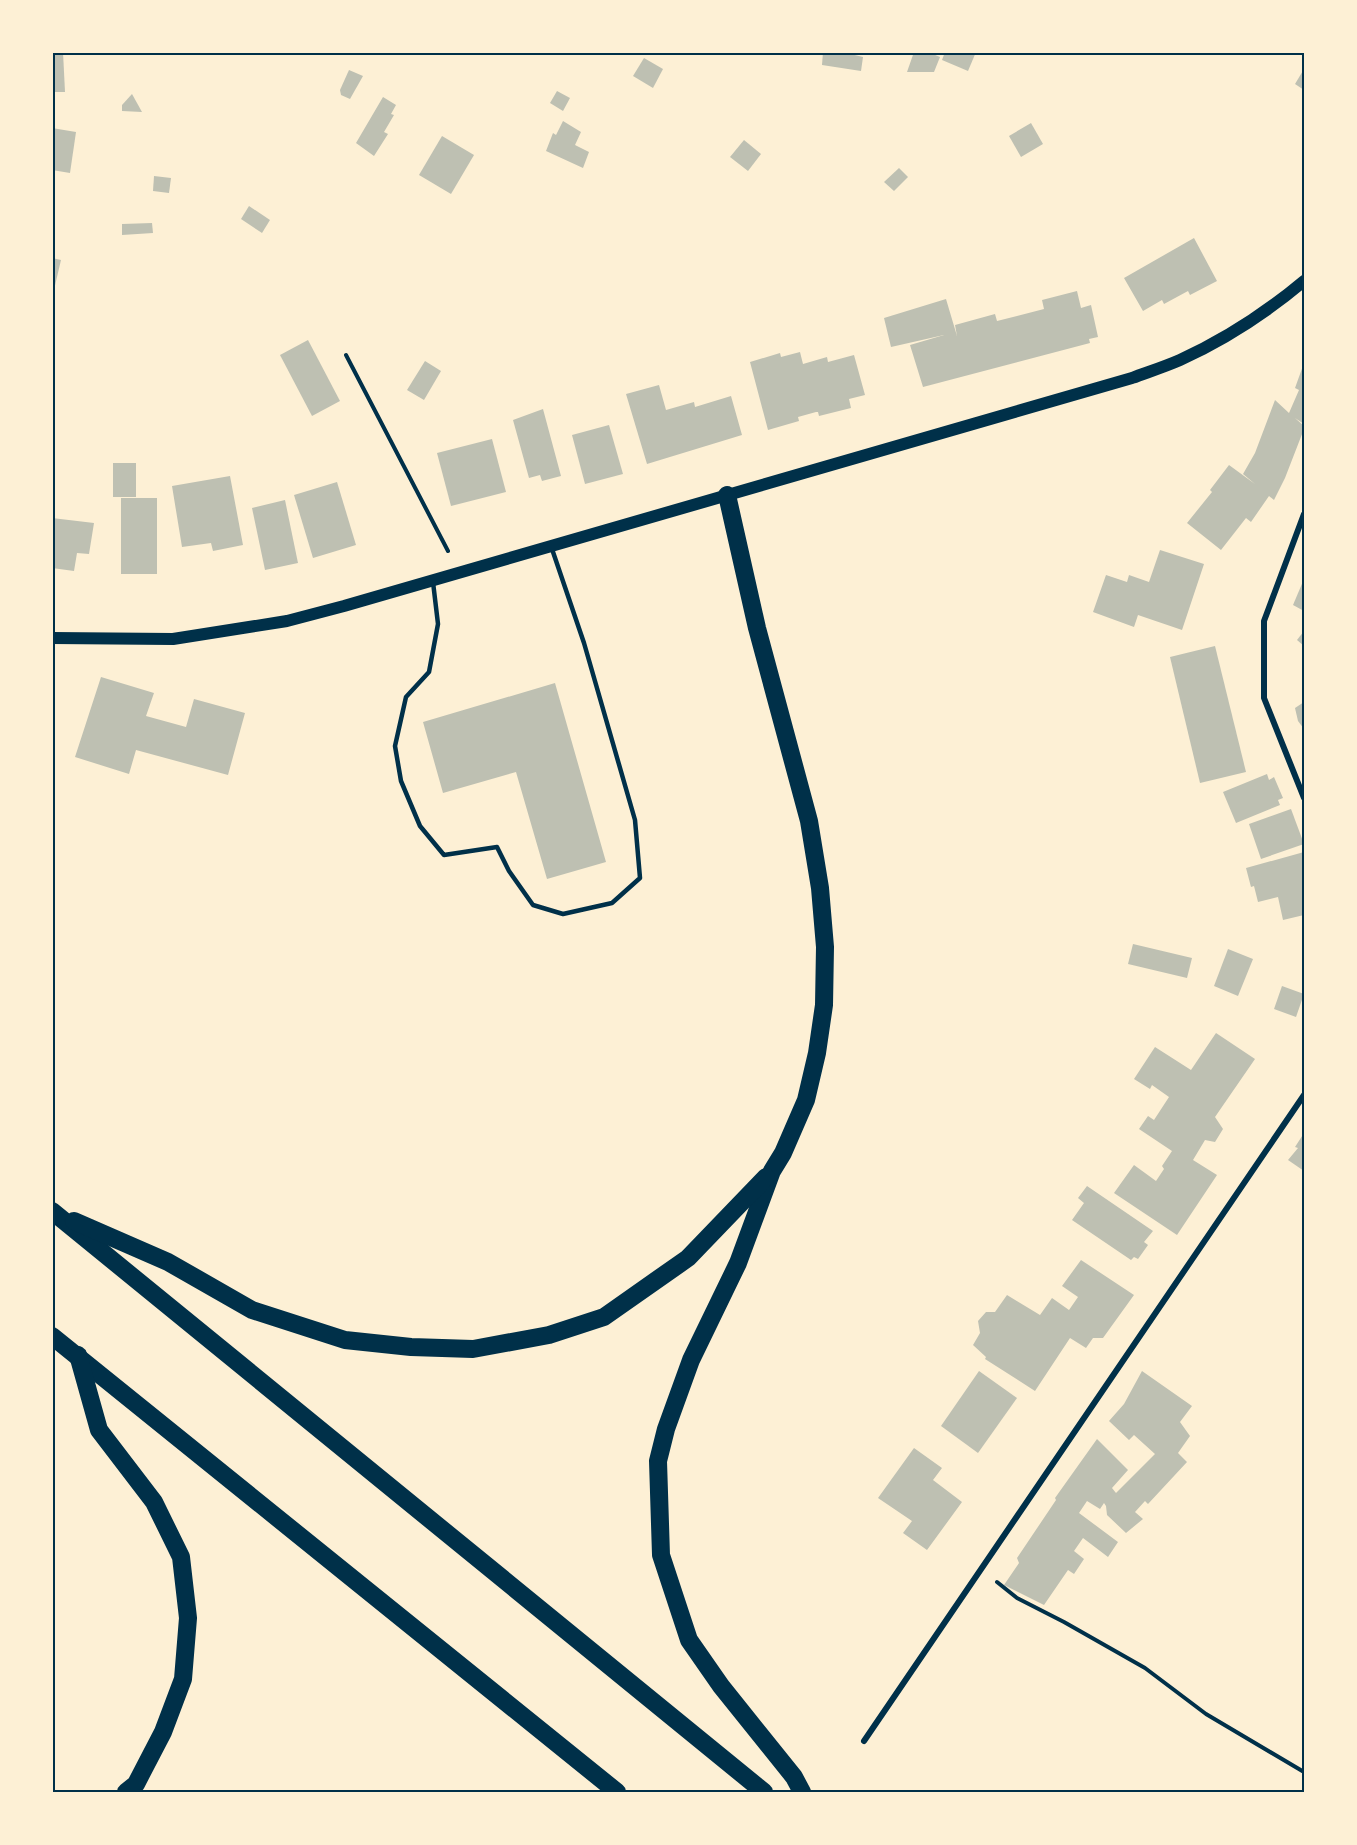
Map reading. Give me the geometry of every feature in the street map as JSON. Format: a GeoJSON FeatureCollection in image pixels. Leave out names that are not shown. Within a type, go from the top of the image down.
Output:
{"type":"FeatureCollection","features":[{"type":"Feature","properties":{"kind":"highway"},"geometry":{"type":"LineString","coordinates":[[727,495],[757,628],[809,822],[820,888],[825,947],[824,1005],[817,1053],[806,1100],[783,1153],[772,1171],[738,1263],[691,1360],[666,1429],[658,1461],[661,1556],[689,1640],[721,1686],[794,1777],[802,1792]]}},
{"type":"Feature","properties":{"kind":"highway"},"geometry":{"type":"LineString","coordinates":[[54,1212],[168,1262],[252,1310],[273,1317],[345,1340],[411,1347],[474,1349],[549,1335],[604,1317],[688,1258],[772,1171]]}},
{"type":"Feature","properties":{"kind":"highway"},"geometry":{"type":"LineString","coordinates":[[54,1212],[764,1792]]}},
{"type":"Feature","properties":{"kind":"highway"},"geometry":{"type":"LineString","coordinates":[[52,1336],[617,1792]]}},
{"type":"Feature","properties":{"kind":"highway"},"geometry":{"type":"LineString","coordinates":[[78,1355],[99,1430],[154,1502],[181,1557],[188,1618],[183,1679],[163,1732],[136,1784],[126,1792]]}},
{"type":"Feature","properties":{"kind":"main road"},"geometry":{"type":"LineString","coordinates":[[52,638],[173,639],[287,621],[458,573],[1112,384],[1178,361],[1212,344],[1247,323],[1305,281]]}},
{"type":"Feature","properties":{"kind":"street"},"geometry":{"type":"LineString","coordinates":[[1305,514],[1264,621],[1264,698],[1305,798]]}},
{"type":"Feature","properties":{"kind":"street"},"geometry":{"type":"LineString","coordinates":[[864,1741],[1305,1095]]}},
{"type":"Feature","properties":{"kind":"lane"},"geometry":{"type":"LineString","coordinates":[[433,580],[438,624],[429,672],[406,697],[395,746],[401,781],[420,826],[444,855],[497,848],[509,871],[533,905],[563,914],[612,903],[640,878],[635,820],[584,643],[551,546]]}},
{"type":"Feature","properties":{"kind":"path"},"geometry":{"type":"LineString","coordinates":[[346,355],[446,544],[458,573]]}},
{"type":"Feature","properties":{"kind":"path"},"geometry":{"type":"LineString","coordinates":[[982,1570],[1017,1598],[1145,1668],[1206,1713],[1305,1772]]}},
{"type":"Feature","properties":{"kind":"building"},"geometry":{"type":"Polygon","coordinates":[[[52,52],[63,52],[65,92],[52,92],[52,52]]]}},
{"type":"Feature","properties":{"kind":"building"},"geometry":{"type":"Polygon","coordinates":[[[823,52],[842,52],[863,57],[861,71],[822,65],[823,52]]]}},
{"type":"Feature","properties":{"kind":"building"},"geometry":{"type":"Polygon","coordinates":[[[914,52],[928,52],[940,57],[934,72],[907,72],[914,52]]]}},
{"type":"Feature","properties":{"kind":"building"},"geometry":{"type":"Polygon","coordinates":[[[945,52],[976,52],[968,71],[942,60],[945,52]]]}},
{"type":"Feature","properties":{"kind":"building"},"geometry":{"type":"Polygon","coordinates":[[[644,58],[663,69],[653,88],[633,76],[644,58]]]}},
{"type":"Feature","properties":{"kind":"building"},"geometry":{"type":"Polygon","coordinates":[[[1304,69],[1304,90],[1295,84],[1304,69]]]}},
{"type":"Feature","properties":{"kind":"building"},"geometry":{"type":"Polygon","coordinates":[[[349,70],[363,76],[350,99],[341,95],[340,90],[349,70]]]}},
{"type":"Feature","properties":{"kind":"building"},"geometry":{"type":"Polygon","coordinates":[[[557,91],[570,98],[563,111],[550,103],[557,91]]]}},
{"type":"Feature","properties":{"kind":"building"},"geometry":{"type":"Polygon","coordinates":[[[132,94],[142,112],[122,111],[122,105],[132,94]]]}},
{"type":"Feature","properties":{"kind":"building"},"geometry":{"type":"Polygon","coordinates":[[[383,97],[396,105],[391,114],[394,115],[384,132],[388,134],[374,156],[356,143],[383,97]]]}},
{"type":"Feature","properties":{"kind":"building"},"geometry":{"type":"Polygon","coordinates":[[[563,121],[581,132],[575,145],[589,152],[583,168],[546,151],[553,133],[556,135],[563,121]]]}},
{"type":"Feature","properties":{"kind":"building"},"geometry":{"type":"Polygon","coordinates":[[[1031,123],[1043,144],[1021,157],[1009,136],[1031,123]]]}},
{"type":"Feature","properties":{"kind":"building"},"geometry":{"type":"Polygon","coordinates":[[[52,128],[76,132],[70,173],[52,170],[52,128]]]}},
{"type":"Feature","properties":{"kind":"building"},"geometry":{"type":"Polygon","coordinates":[[[442,136],[474,155],[451,194],[419,175],[442,136]]]}},
{"type":"Feature","properties":{"kind":"building"},"geometry":{"type":"Polygon","coordinates":[[[744,140],[761,154],[748,171],[730,157],[744,140]]]}},
{"type":"Feature","properties":{"kind":"building"},"geometry":{"type":"Polygon","coordinates":[[[899,168],[908,177],[894,191],[884,182],[899,168]]]}},
{"type":"Feature","properties":{"kind":"building"},"geometry":{"type":"Polygon","coordinates":[[[154,176],[171,178],[169,193],[153,191],[154,176]]]}},
{"type":"Feature","properties":{"kind":"building"},"geometry":{"type":"Polygon","coordinates":[[[249,206],[270,220],[262,233],[241,219],[249,206]]]}},
{"type":"Feature","properties":{"kind":"building"},"geometry":{"type":"Polygon","coordinates":[[[152,223],[153,233],[122,235],[122,224],[152,223]]]}},
{"type":"Feature","properties":{"kind":"building"},"geometry":{"type":"Polygon","coordinates":[[[1194,238],[1217,281],[1190,295],[1188,291],[1164,304],[1162,300],[1143,311],[1124,278],[1194,238]]]}},
{"type":"Feature","properties":{"kind":"building"},"geometry":{"type":"Polygon","coordinates":[[[52,258],[61,260],[53,294],[52,294],[52,258]]]}},
{"type":"Feature","properties":{"kind":"building"},"geometry":{"type":"Polygon","coordinates":[[[1077,291],[1081,308],[1091,305],[1098,337],[1089,339],[1090,343],[923,387],[910,345],[944,335],[891,347],[884,318],[946,299],[957,336],[955,325],[995,314],[997,321],[1044,309],[1042,300],[1077,291]]]}},
{"type":"Feature","properties":{"kind":"building"},"geometry":{"type":"Polygon","coordinates":[[[308,340],[340,401],[312,416],[280,355],[308,340]]]}},
{"type":"Feature","properties":{"kind":"building"},"geometry":{"type":"Polygon","coordinates":[[[800,352],[803,364],[827,357],[828,362],[854,355],[865,395],[849,399],[851,408],[819,416],[816,412],[798,417],[799,421],[768,430],[750,362],[780,353],[781,357],[800,352]]]}},
{"type":"Feature","properties":{"kind":"building"},"geometry":{"type":"Polygon","coordinates":[[[425,361],[441,371],[424,400],[407,390],[425,361]]]}},
{"type":"Feature","properties":{"kind":"building"},"geometry":{"type":"Polygon","coordinates":[[[1304,363],[1304,424],[1295,418],[1304,426],[1304,429],[1285,478],[1274,500],[1269,496],[1251,522],[1246,518],[1221,550],[1187,523],[1212,492],[1210,490],[1229,465],[1255,484],[1243,474],[1255,453],[1275,400],[1289,413],[1299,390],[1295,388],[1304,363]]]}},
{"type":"Feature","properties":{"kind":"building"},"geometry":{"type":"Polygon","coordinates":[[[659,385],[666,410],[694,402],[695,407],[731,396],[742,435],[647,464],[626,394],[659,385]]]}},
{"type":"Feature","properties":{"kind":"building"},"geometry":{"type":"Polygon","coordinates":[[[543,409],[561,476],[542,481],[540,475],[529,478],[513,420],[543,409]]]}},
{"type":"Feature","properties":{"kind":"building"},"geometry":{"type":"Polygon","coordinates":[[[609,425],[623,474],[585,484],[572,435],[609,425]]]}},
{"type":"Feature","properties":{"kind":"building"},"geometry":{"type":"Polygon","coordinates":[[[492,439],[506,492],[451,506],[437,453],[492,439]]]}},
{"type":"Feature","properties":{"kind":"building"},"geometry":{"type":"Polygon","coordinates":[[[113,463],[136,463],[136,497],[113,497],[113,463]]]}},
{"type":"Feature","properties":{"kind":"building"},"geometry":{"type":"Polygon","coordinates":[[[230,476],[243,545],[213,551],[211,543],[182,547],[172,486],[230,476]]]}},
{"type":"Feature","properties":{"kind":"building"},"geometry":{"type":"Polygon","coordinates":[[[337,482],[356,545],[313,558],[294,495],[337,482]]]}},
{"type":"Feature","properties":{"kind":"building"},"geometry":{"type":"Polygon","coordinates":[[[121,498],[157,498],[157,574],[121,574],[121,498]]]}},
{"type":"Feature","properties":{"kind":"building"},"geometry":{"type":"Polygon","coordinates":[[[285,500],[298,563],[265,570],[252,508],[285,500]]]}},
{"type":"Feature","properties":{"kind":"building"},"geometry":{"type":"Polygon","coordinates":[[[52,518],[94,523],[89,554],[77,553],[74,571],[52,568],[52,518]]]}},
{"type":"Feature","properties":{"kind":"building"},"geometry":{"type":"Polygon","coordinates":[[[1160,550],[1204,564],[1182,630],[1138,615],[1134,627],[1093,612],[1106,575],[1127,582],[1129,575],[1149,582],[1160,550]]]}},
{"type":"Feature","properties":{"kind":"building"},"geometry":{"type":"Polygon","coordinates":[[[1304,579],[1304,611],[1293,605],[1304,579]]]}},
{"type":"Feature","properties":{"kind":"building"},"geometry":{"type":"Polygon","coordinates":[[[1304,631],[1304,646],[1297,640],[1304,631]]]}},
{"type":"Feature","properties":{"kind":"building"},"geometry":{"type":"Polygon","coordinates":[[[1215,646],[1246,772],[1200,783],[1170,657],[1215,646]]]}},
{"type":"Feature","properties":{"kind":"building"},"geometry":{"type":"Polygon","coordinates":[[[101,677],[154,693],[146,716],[186,727],[194,699],[245,713],[228,775],[136,750],[129,774],[75,757],[101,677]]]}},
{"type":"Feature","properties":{"kind":"building"},"geometry":{"type":"Polygon","coordinates":[[[555,683],[606,862],[547,879],[516,772],[443,793],[423,722],[555,683]]]}},
{"type":"Feature","properties":{"kind":"building"},"geometry":{"type":"Polygon","coordinates":[[[1304,702],[1304,729],[1298,721],[1295,708],[1304,702]]]}},
{"type":"Feature","properties":{"kind":"building"},"geometry":{"type":"Polygon","coordinates":[[[1267,774],[1269,780],[1274,777],[1283,798],[1278,800],[1280,805],[1236,823],[1223,792],[1267,774]]]}},
{"type":"Feature","properties":{"kind":"building"},"geometry":{"type":"Polygon","coordinates":[[[1291,809],[1304,844],[1261,859],[1249,824],[1291,809]]]}},
{"type":"Feature","properties":{"kind":"building"},"geometry":{"type":"Polygon","coordinates":[[[1304,852],[1304,915],[1283,920],[1278,897],[1258,902],[1246,868],[1304,852]]]}},
{"type":"Feature","properties":{"kind":"building"},"geometry":{"type":"Polygon","coordinates":[[[1133,944],[1192,958],[1187,978],[1128,964],[1133,944]]]}},
{"type":"Feature","properties":{"kind":"building"},"geometry":{"type":"Polygon","coordinates":[[[1228,949],[1253,959],[1238,996],[1214,986],[1228,949]]]}},
{"type":"Feature","properties":{"kind":"building"},"geometry":{"type":"Polygon","coordinates":[[[1282,986],[1304,994],[1296,1017],[1274,1009],[1282,986]]]}},
{"type":"Feature","properties":{"kind":"building"},"geometry":{"type":"Polygon","coordinates":[[[1216,1033],[1255,1059],[1215,1117],[1223,1129],[1215,1142],[1205,1140],[1193,1160],[1217,1175],[1177,1235],[1114,1193],[1134,1165],[1156,1181],[1172,1151],[1139,1129],[1148,1116],[1154,1120],[1169,1097],[1152,1085],[1150,1089],[1134,1079],[1155,1047],[1191,1070],[1216,1033]]]}},
{"type":"Feature","properties":{"kind":"building"},"geometry":{"type":"Polygon","coordinates":[[[1304,1133],[1304,1171],[1288,1160],[1298,1148],[1295,1147],[1304,1133]]]}},
{"type":"Feature","properties":{"kind":"building"},"geometry":{"type":"Polygon","coordinates":[[[1087,1186],[1153,1231],[1144,1242],[1148,1245],[1138,1259],[1134,1257],[1131,1260],[1072,1220],[1084,1203],[1078,1198],[1087,1186]]]}},
{"type":"Feature","properties":{"kind":"building"},"geometry":{"type":"Polygon","coordinates":[[[1081,1260],[1134,1295],[1103,1338],[1093,1338],[1086,1348],[1070,1338],[1035,1391],[985,1359],[986,1357],[973,1345],[980,1333],[978,1321],[986,1312],[995,1312],[1007,1295],[1040,1315],[1052,1298],[1069,1310],[1078,1297],[1062,1286],[1081,1260]]]}},
{"type":"Feature","properties":{"kind":"building"},"geometry":{"type":"Polygon","coordinates":[[[979,1371],[1017,1398],[978,1453],[941,1426],[979,1371]]]}},
{"type":"Feature","properties":{"kind":"building"},"geometry":{"type":"Polygon","coordinates":[[[1142,1371],[1192,1406],[1180,1422],[1190,1436],[1178,1453],[1187,1462],[1148,1504],[1145,1501],[1135,1512],[1143,1519],[1126,1533],[1107,1515],[1104,1503],[1100,1509],[1087,1501],[1079,1513],[1118,1542],[1108,1557],[1083,1538],[1074,1551],[1084,1559],[1074,1574],[1068,1570],[1044,1605],[1004,1585],[1019,1563],[1017,1558],[1056,1500],[1055,1498],[1097,1439],[1128,1470],[1112,1488],[1116,1493],[1155,1454],[1134,1435],[1129,1440],[1109,1421],[1124,1404],[1142,1371]]]}},
{"type":"Feature","properties":{"kind":"building"},"geometry":{"type":"Polygon","coordinates":[[[914,1448],[942,1468],[933,1480],[962,1502],[927,1550],[903,1533],[912,1521],[878,1498],[914,1448]]]}}]}
